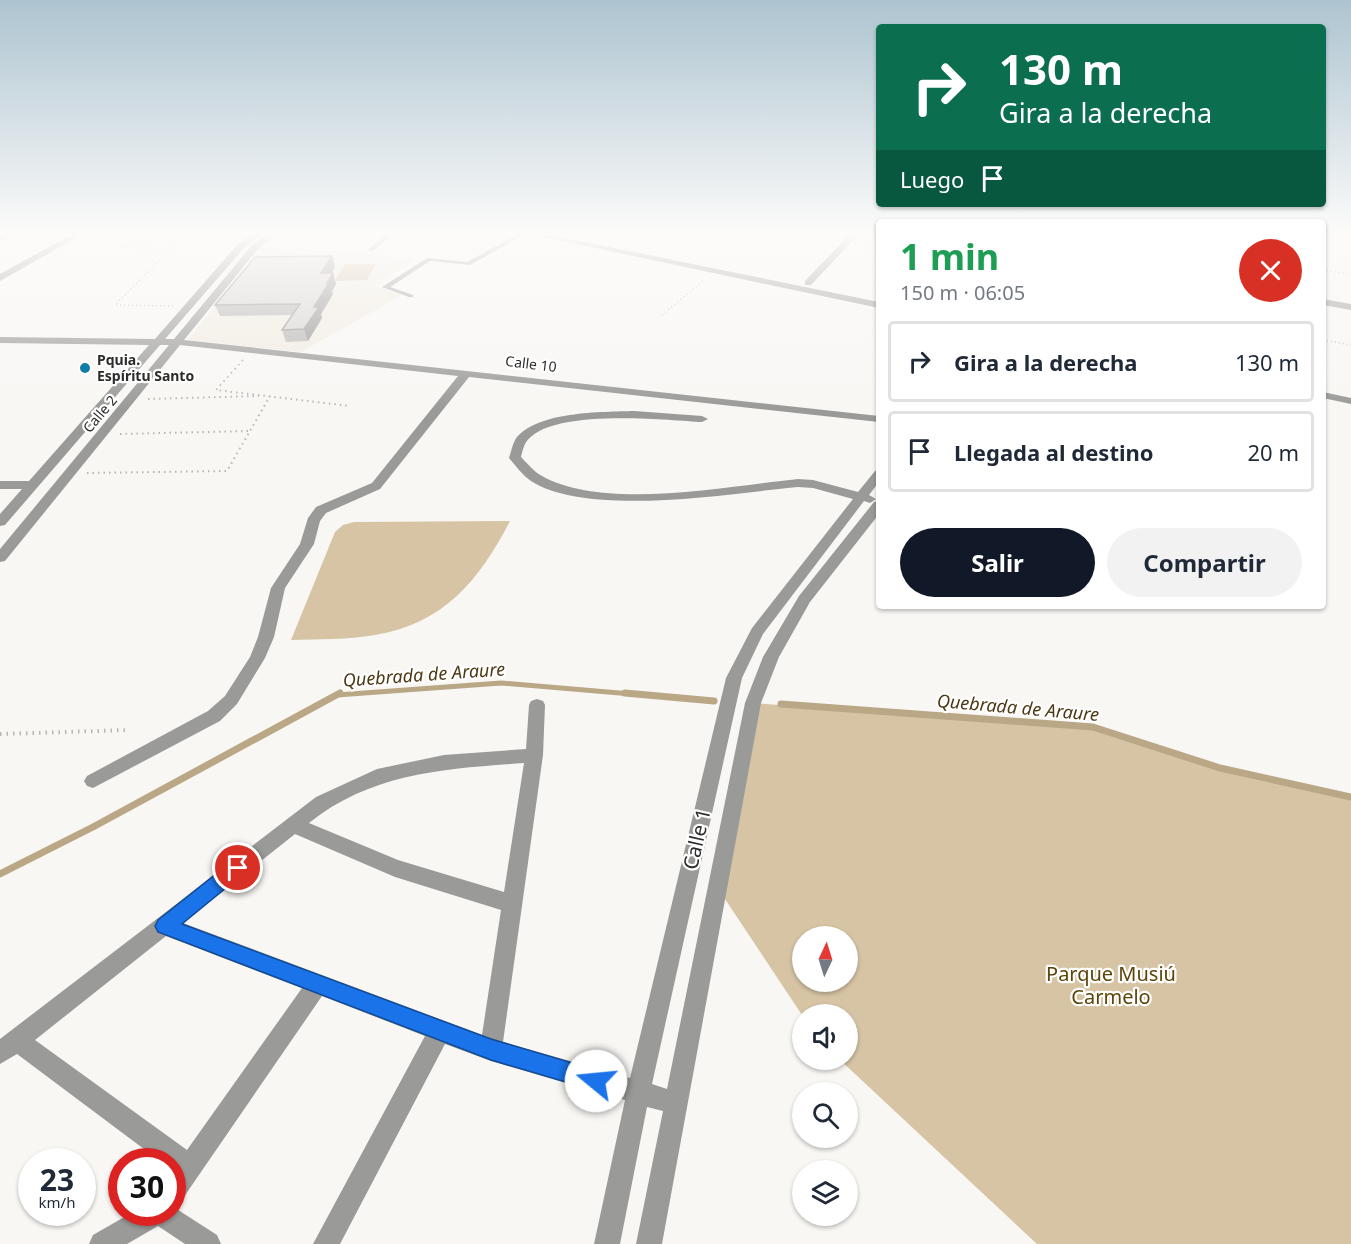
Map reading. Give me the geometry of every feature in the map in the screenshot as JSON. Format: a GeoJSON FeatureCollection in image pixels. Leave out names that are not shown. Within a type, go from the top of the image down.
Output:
{"type":"FeatureCollection","features":[{"type":"Feature","properties":{"kind":"street","name":"Calle 2"},"geometry":{"type":"LineString","coordinates":[[0,522],[200,293]]}},
{"type":"Feature","properties":{"kind":"street","name":"Calle 2"},"geometry":{"type":"LineString","coordinates":[[0,558],[219,293]]}},
{"type":"Feature","properties":{"kind":"street"},"geometry":{"type":"LineString","coordinates":[[821,293],[876,304]]}},
{"type":"Feature","properties":{"kind":"street"},"geometry":{"type":"LineString","coordinates":[[859,293],[876,296]]}},
{"type":"Feature","properties":{"kind":"street"},"geometry":{"type":"LineString","coordinates":[[1326,303],[1351,307]]}},
{"type":"Feature","properties":{"kind":"street","name":"Calle 10"},"geometry":{"type":"LineString","coordinates":[[0,340],[179,342],[876,419]]}},
{"type":"Feature","properties":{"kind":"street"},"geometry":{"type":"LineString","coordinates":[[93,781],[214,716],[231,700],[257,658],[266,637],[278,588],[307,544],[313,521],[321,510],[376,486],[467,372]]}},
{"type":"Feature","properties":{"kind":"street"},"geometry":{"type":"LineString","coordinates":[[1326,386],[1351,391]]}},
{"type":"Feature","properties":{"kind":"street"},"geometry":{"type":"LineString","coordinates":[[1326,396],[1351,401]]}},
{"type":"Feature","properties":{"kind":"street"},"geometry":{"type":"LineString","coordinates":[[702,418],[584,415],[544,426],[521,441],[515,458],[523,471],[558,488],[618,497],[666,497],[798,483],[813,484],[873,501]]}},
{"type":"Feature","properties":{"kind":"street"},"geometry":{"type":"LineString","coordinates":[[0,486],[33,485]]}},
{"type":"Feature","properties":{"kind":"street","name":"Calle 1"},"geometry":{"type":"LineString","coordinates":[[607,1244],[638,1093],[734,678],[758,632],[873,501]]}},
{"type":"Feature","properties":{"kind":"street","name":"Calle 1"},"geometry":{"type":"LineString","coordinates":[[649,1244],[753,703],[771,657],[804,599],[873,501]]}},
{"type":"Feature","properties":{"kind":"street"},"geometry":{"type":"LineString","coordinates":[[491,1050],[534,755],[537,705]]}},
{"type":"Feature","properties":{"kind":"street"},"geometry":{"type":"LineString","coordinates":[[189,1167],[8,1046],[322,802],[377,776],[444,762],[534,755]]}},
{"type":"Feature","properties":{"kind":"street"},"geometry":{"type":"LineString","coordinates":[[292,824],[395,868],[513,904]]}},
{"type":"Feature","properties":{"kind":"street"},"geometry":{"type":"LineString","coordinates":[[165,926],[491,1050],[676,1103]]}},
{"type":"Feature","properties":{"kind":"street"},"geometry":{"type":"LineString","coordinates":[[186,1171],[318,984]]}},
{"type":"Feature","properties":{"kind":"street"},"geometry":{"type":"LineString","coordinates":[[326,1244],[440,1031]]}},
{"type":"Feature","properties":{"kind":"street"},"geometry":{"type":"LineString","coordinates":[[102,1244],[134,1226]]}},
{"type":"Feature","properties":{"kind":"street"},"geometry":{"type":"LineString","coordinates":[[180,1226],[208,1244]]}},
{"type":"Feature","properties":{"kind":"lane"},"geometry":{"type":"LineString","coordinates":[[402,293],[411,296]]}},
{"type":"Feature","properties":{"kind":"path"},"geometry":{"type":"LineString","coordinates":[[127,293],[115,305],[189,306]]}},
{"type":"Feature","properties":{"kind":"path"},"geometry":{"type":"LineString","coordinates":[[662,315],[688,293]]}},
{"type":"Feature","properties":{"kind":"path"},"geometry":{"type":"LineString","coordinates":[[1326,341],[1351,345]]}},
{"type":"Feature","properties":{"kind":"path"},"geometry":{"type":"LineString","coordinates":[[251,351],[216,390],[350,406]]}},
{"type":"Feature","properties":{"kind":"path"},"geometry":{"type":"LineString","coordinates":[[131,400],[270,396]]}},
{"type":"Feature","properties":{"kind":"path"},"geometry":{"type":"LineString","coordinates":[[70,474],[226,471],[270,396]]}},
{"type":"Feature","properties":{"kind":"path"},"geometry":{"type":"LineString","coordinates":[[103,434],[249,431]]}},
{"type":"Feature","properties":{"kind":"path"},"geometry":{"type":"LineString","coordinates":[[0,734],[129,730]]}},
{"type":"Feature","properties":{"kind":"shaded area"},"geometry":{"type":"Polygon","coordinates":[[[226,293],[396,293],[402,295],[301,352],[187,340],[226,293]]]}},
{"type":"Feature","properties":{"kind":"green space"},"geometry":{"type":"Polygon","coordinates":[[[510,521],[486,562],[472,580],[457,596],[421,621],[365,637],[291,640],[335,532],[343,525],[354,522],[510,521]]]}},
{"type":"Feature","properties":{"kind":"green space","name":"Parque Musiú Carmelo"},"geometry":{"type":"Polygon","coordinates":[[[753,703],[1093,727],[1220,768],[1351,797],[1351,1244],[1037,1244],[851,1070],[858,1070],[858,1004],[795,1004],[717,887],[753,703]]]}},
{"type":"Feature","properties":{"kind":"building"},"geometry":{"type":"Polygon","coordinates":[[[225,293],[323,293],[314,307],[319,307],[304,329],[282,330],[300,304],[215,305],[225,293]]]}},
{"type":"Feature","properties":{"kind":"waterway","name":"Quebrada de Araure"},"geometry":{"type":"LineString","coordinates":[[337,695],[501,683],[643,695]]}},
{"type":"Feature","properties":{"kind":"waterway","name":"Quebrada de Araure"},"geometry":{"type":"LineString","coordinates":[[0,874],[93,827],[340,693]]}},
{"type":"Feature","properties":{"kind":"waterway","name":"Quebrada de Araure"},"geometry":{"type":"LineString","coordinates":[[625,693],[714,701]]}},
{"type":"Feature","properties":{"kind":"waterway","name":"Quebrada de Araure"},"geometry":{"type":"LineString","coordinates":[[781,704],[1093,727],[1220,768],[1351,797]]}},
{"type":"Feature","properties":{"kind":"place","name":"Pquia. Espíritu Santo"},"geometry":{"type":"Point","coordinates":[85,368]}},
{"type":"Feature","properties":{"kind":"route"},"geometry":{"type":"LineString","coordinates":[[238,868],[165,926],[491,1050],[596,1081]]}}]}
